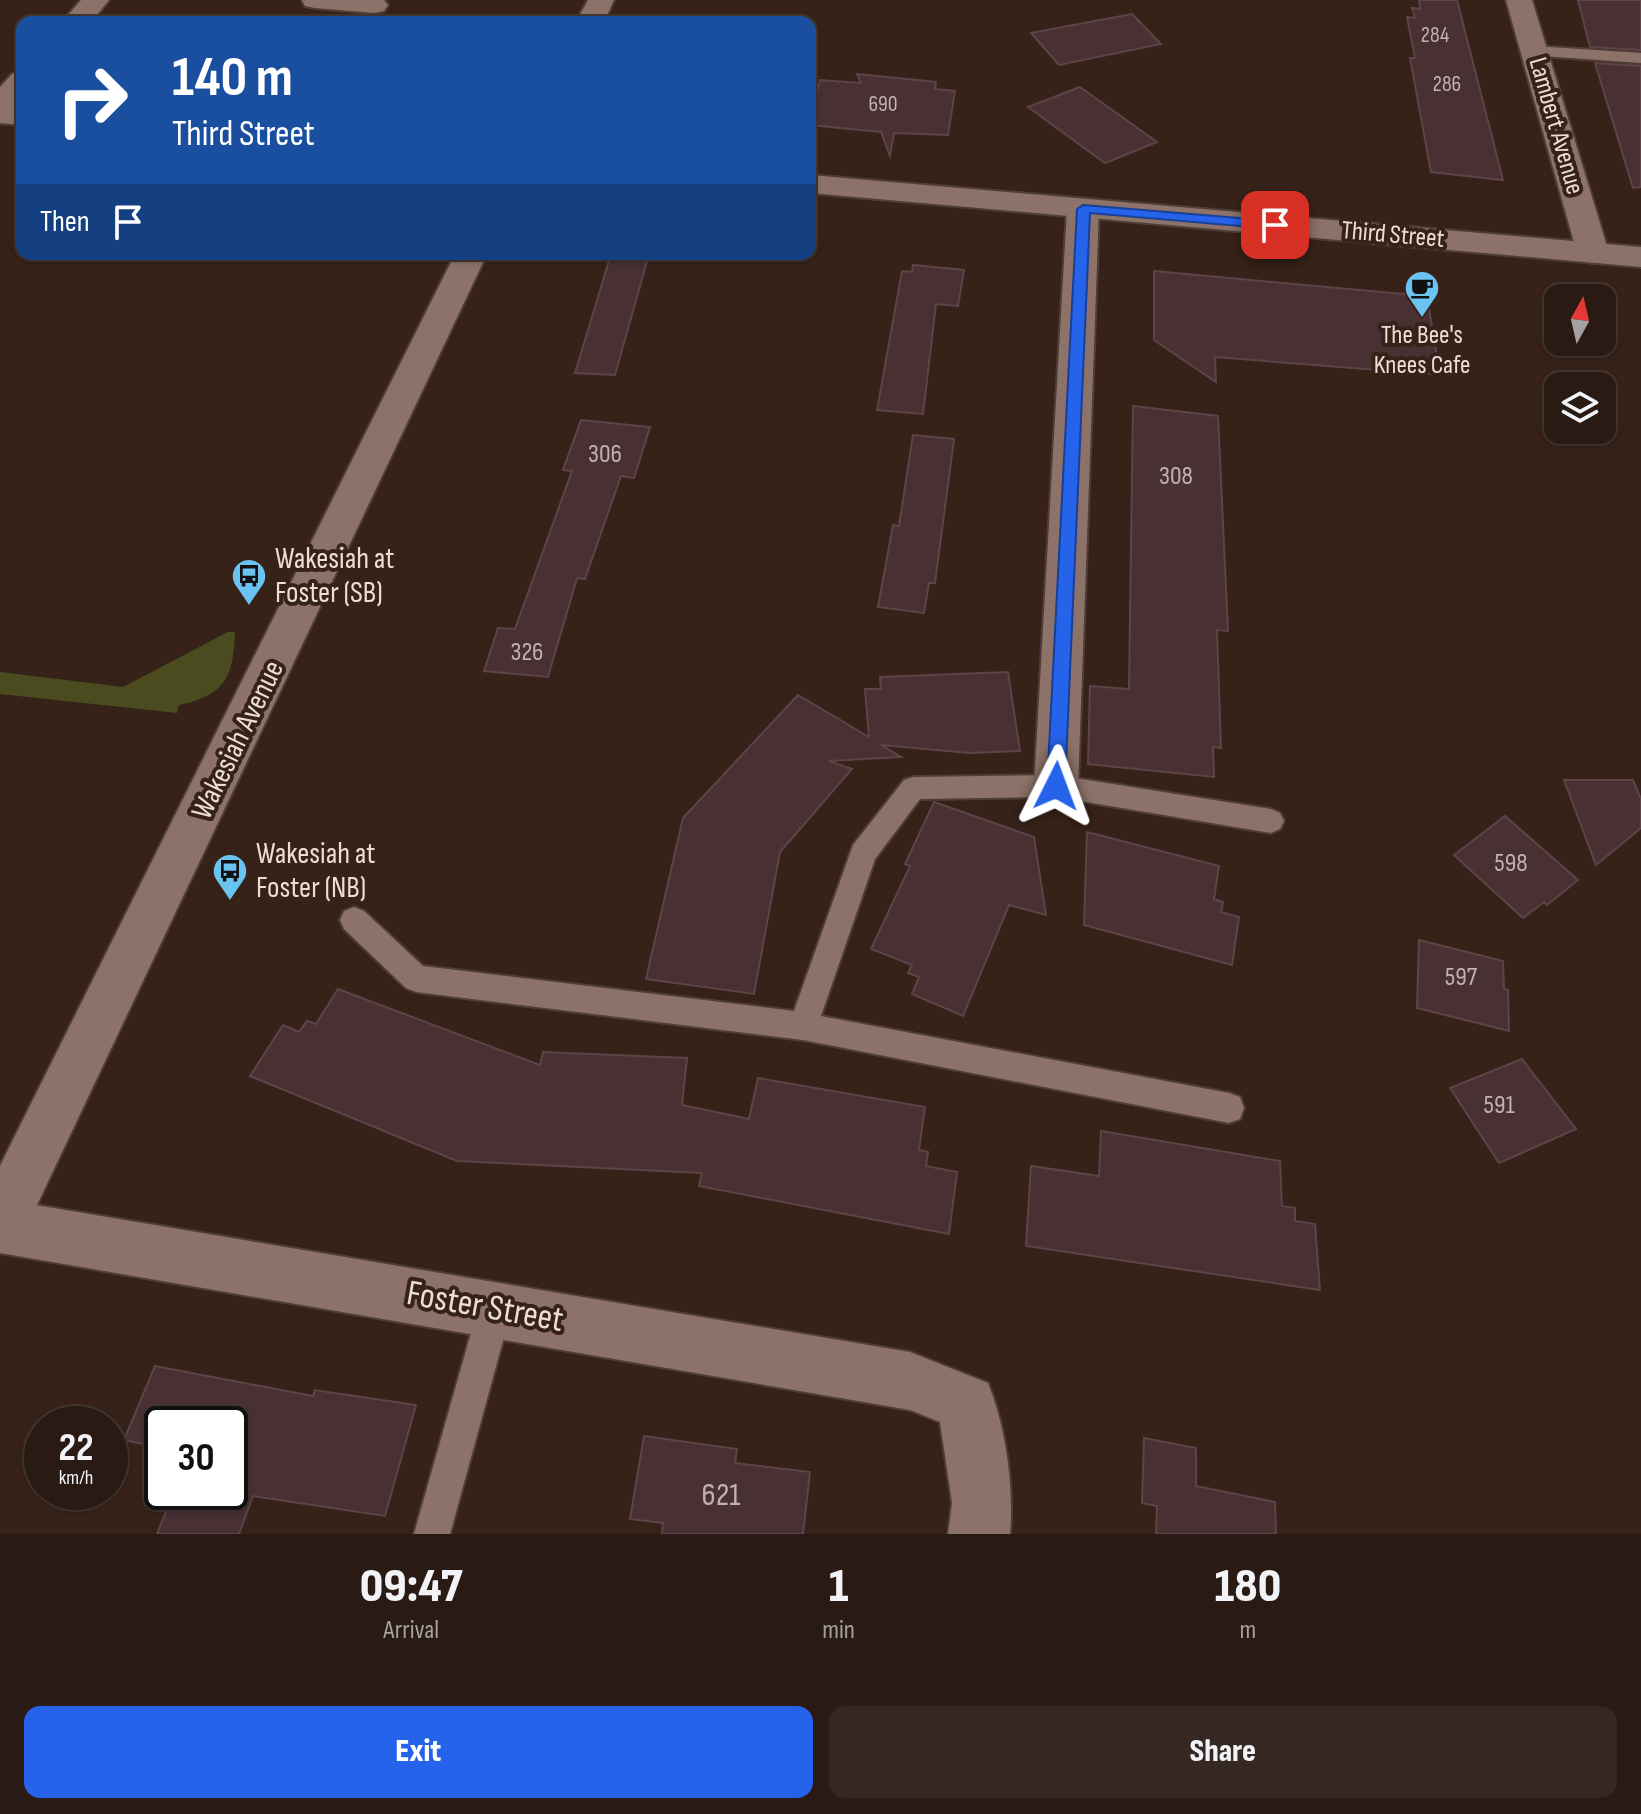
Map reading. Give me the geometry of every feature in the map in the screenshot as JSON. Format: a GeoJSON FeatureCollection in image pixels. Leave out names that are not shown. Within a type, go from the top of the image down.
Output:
{"type":"FeatureCollection","features":[{"type":"Feature","properties":{"kind":"street"},"geometry":{"type":"LineString","coordinates":[[81,16],[96,0]]}},
{"type":"Feature","properties":{"kind":"street"},"geometry":{"type":"LineString","coordinates":[[315,0],[374,5]]}},
{"type":"Feature","properties":{"kind":"street","name":"Lambert Avenue"},"geometry":{"type":"LineString","coordinates":[[1519,0],[1593,253]]}},
{"type":"Feature","properties":{"kind":"street"},"geometry":{"type":"LineString","coordinates":[[0,104],[16,87]]}},
{"type":"Feature","properties":{"kind":"street","name":"Third Street"},"geometry":{"type":"LineString","coordinates":[[816,185],[1641,257]]}},
{"type":"Feature","properties":{"kind":"street"},"geometry":{"type":"LineString","coordinates":[[1056,786],[1083,209]]}},
{"type":"Feature","properties":{"kind":"street","name":"Wakesiah Avenue"},"geometry":{"type":"LineString","coordinates":[[0,1225],[468,260]]}},
{"type":"Feature","properties":{"kind":"street","name":"Foster Street"},"geometry":{"type":"LineString","coordinates":[[0,1225],[910,1381],[967,1404],[982,1503],[979,1534]]}},
{"type":"Feature","properties":{"kind":"lane"},"geometry":{"type":"LineString","coordinates":[[1534,51],[1641,58]]}},
{"type":"Feature","properties":{"kind":"lane"},"geometry":{"type":"LineString","coordinates":[[803,1026],[863,853],[913,788],[1056,786],[1271,821]]}},
{"type":"Feature","properties":{"kind":"lane"},"geometry":{"type":"LineString","coordinates":[[354,920],[416,979],[803,1026],[1229,1108]]}},
{"type":"Feature","properties":{"kind":"lane"},"geometry":{"type":"LineString","coordinates":[[432,1534],[495,1308]]}},
{"type":"Feature","properties":{"kind":"green space"},"geometry":{"type":"Polygon","coordinates":[[[228,632],[235,632],[234,647],[224,681],[208,696],[179,705],[177,713],[0,694],[0,672],[123,687],[228,632]]]}},
{"type":"Feature","properties":{"kind":"building"},"geometry":{"type":"Polygon","coordinates":[[[1419,0],[1457,0],[1503,180],[1431,172],[1410,58],[1415,58],[1407,17],[1415,18],[1412,8],[1420,9],[1419,0]]]}},
{"type":"Feature","properties":{"kind":"building"},"geometry":{"type":"Polygon","coordinates":[[[1578,0],[1641,0],[1641,50],[1590,47],[1578,0]]]}},
{"type":"Feature","properties":{"kind":"building"},"geometry":{"type":"Polygon","coordinates":[[[1132,14],[1161,44],[1059,65],[1031,33],[1132,14]]]}},
{"type":"Feature","properties":{"kind":"building"},"geometry":{"type":"Polygon","coordinates":[[[1595,63],[1641,66],[1641,187],[1633,188],[1595,63]]]}},
{"type":"Feature","properties":{"kind":"building"},"geometry":{"type":"Polygon","coordinates":[[[857,74],[936,82],[935,89],[955,91],[948,135],[894,133],[890,156],[881,132],[816,126],[816,98],[820,80],[861,83],[857,74]]]}},
{"type":"Feature","properties":{"kind":"building"},"geometry":{"type":"Polygon","coordinates":[[[1080,87],[1157,142],[1105,163],[1028,107],[1080,87]]]}},
{"type":"Feature","properties":{"kind":"building"},"geometry":{"type":"Polygon","coordinates":[[[609,260],[647,260],[615,375],[575,373],[609,260]]]}},
{"type":"Feature","properties":{"kind":"building"},"geometry":{"type":"Polygon","coordinates":[[[913,265],[964,270],[958,306],[936,304],[923,414],[877,410],[902,271],[912,272],[913,265]]]}},
{"type":"Feature","properties":{"kind":"building"},"geometry":{"type":"Polygon","coordinates":[[[1154,271],[1403,294],[1410,290],[1428,302],[1440,375],[1215,357],[1216,382],[1154,340],[1154,271]]]}},
{"type":"Feature","properties":{"kind":"building"},"geometry":{"type":"Polygon","coordinates":[[[1133,406],[1218,416],[1228,631],[1217,630],[1221,748],[1213,747],[1214,777],[1088,764],[1090,686],[1129,689],[1133,406]]]}},
{"type":"Feature","properties":{"kind":"building"},"geometry":{"type":"Polygon","coordinates":[[[581,420],[650,427],[634,478],[621,476],[585,579],[577,578],[548,677],[484,671],[498,628],[515,629],[572,471],[563,470],[581,420]]]}},
{"type":"Feature","properties":{"kind":"building"},"geometry":{"type":"Polygon","coordinates":[[[913,435],[954,439],[935,583],[929,583],[924,613],[878,607],[893,525],[899,526],[913,435]]]}},
{"type":"Feature","properties":{"kind":"building"},"geometry":{"type":"Polygon","coordinates":[[[1008,672],[1020,751],[970,753],[881,745],[901,757],[829,761],[852,769],[780,852],[754,994],[646,979],[683,818],[798,695],[869,737],[865,689],[881,689],[880,677],[1008,672]]]}},
{"type":"Feature","properties":{"kind":"building"},"geometry":{"type":"Polygon","coordinates":[[[1564,780],[1633,780],[1641,799],[1641,828],[1596,865],[1564,780]]]}},
{"type":"Feature","properties":{"kind":"building"},"geometry":{"type":"Polygon","coordinates":[[[934,802],[1034,837],[1046,915],[1009,905],[963,1016],[912,994],[919,977],[908,973],[912,965],[871,949],[910,866],[905,864],[934,802]]]}},
{"type":"Feature","properties":{"kind":"building"},"geometry":{"type":"Polygon","coordinates":[[[1505,816],[1578,880],[1547,905],[1544,902],[1523,918],[1454,855],[1505,816]]]}},
{"type":"Feature","properties":{"kind":"building"},"geometry":{"type":"Polygon","coordinates":[[[1087,832],[1219,866],[1214,899],[1223,902],[1221,912],[1239,917],[1232,965],[1084,925],[1087,832]]]}},
{"type":"Feature","properties":{"kind":"building"},"geometry":{"type":"Polygon","coordinates":[[[1419,940],[1503,961],[1504,989],[1508,990],[1509,1031],[1417,1008],[1419,940]]]}},
{"type":"Feature","properties":{"kind":"building"},"geometry":{"type":"Polygon","coordinates":[[[338,989],[540,1065],[543,1052],[687,1058],[682,1105],[749,1119],[758,1078],[925,1107],[919,1150],[928,1152],[926,1166],[957,1172],[949,1234],[699,1186],[702,1173],[457,1161],[250,1076],[283,1025],[299,1032],[307,1021],[316,1024],[338,989]]]}},
{"type":"Feature","properties":{"kind":"building"},"geometry":{"type":"Polygon","coordinates":[[[1522,1059],[1576,1129],[1499,1163],[1450,1088],[1522,1059]]]}},
{"type":"Feature","properties":{"kind":"building"},"geometry":{"type":"Polygon","coordinates":[[[1101,1131],[1280,1161],[1282,1206],[1295,1208],[1295,1221],[1315,1224],[1320,1290],[1026,1246],[1031,1166],[1099,1176],[1101,1131]]]}},
{"type":"Feature","properties":{"kind":"building"},"geometry":{"type":"Polygon","coordinates":[[[155,1366],[313,1396],[315,1390],[416,1405],[385,1516],[253,1496],[248,1510],[248,1406],[144,1406],[144,1444],[128,1441],[128,1430],[155,1366]]]}},
{"type":"Feature","properties":{"kind":"building"},"geometry":{"type":"Polygon","coordinates":[[[644,1436],[737,1449],[735,1463],[810,1472],[803,1534],[662,1534],[663,1523],[630,1519],[644,1436]]]}},
{"type":"Feature","properties":{"kind":"building"},"geometry":{"type":"Polygon","coordinates":[[[1144,1438],[1196,1448],[1196,1486],[1275,1502],[1276,1534],[1156,1534],[1157,1506],[1142,1503],[1144,1438]]]}},
{"type":"Feature","properties":{"kind":"building"},"geometry":{"type":"Polygon","coordinates":[[[167,1510],[248,1510],[239,1534],[157,1534],[167,1510]]]}},
{"type":"Feature","properties":{"kind":"place","name":"The Bee's Knees Cafe"},"geometry":{"type":"Point","coordinates":[1422,319]}},
{"type":"Feature","properties":{"kind":"place","name":"Wakesiah at Foster (SB)"},"geometry":{"type":"Point","coordinates":[249,607]}},
{"type":"Feature","properties":{"kind":"place","name":"Wakesiah at Foster (NB)"},"geometry":{"type":"Point","coordinates":[230,902]}},
{"type":"Feature","properties":{"kind":"route"},"geometry":{"type":"LineString","coordinates":[[1056,786],[1083,209],[1275,225]]}}]}
